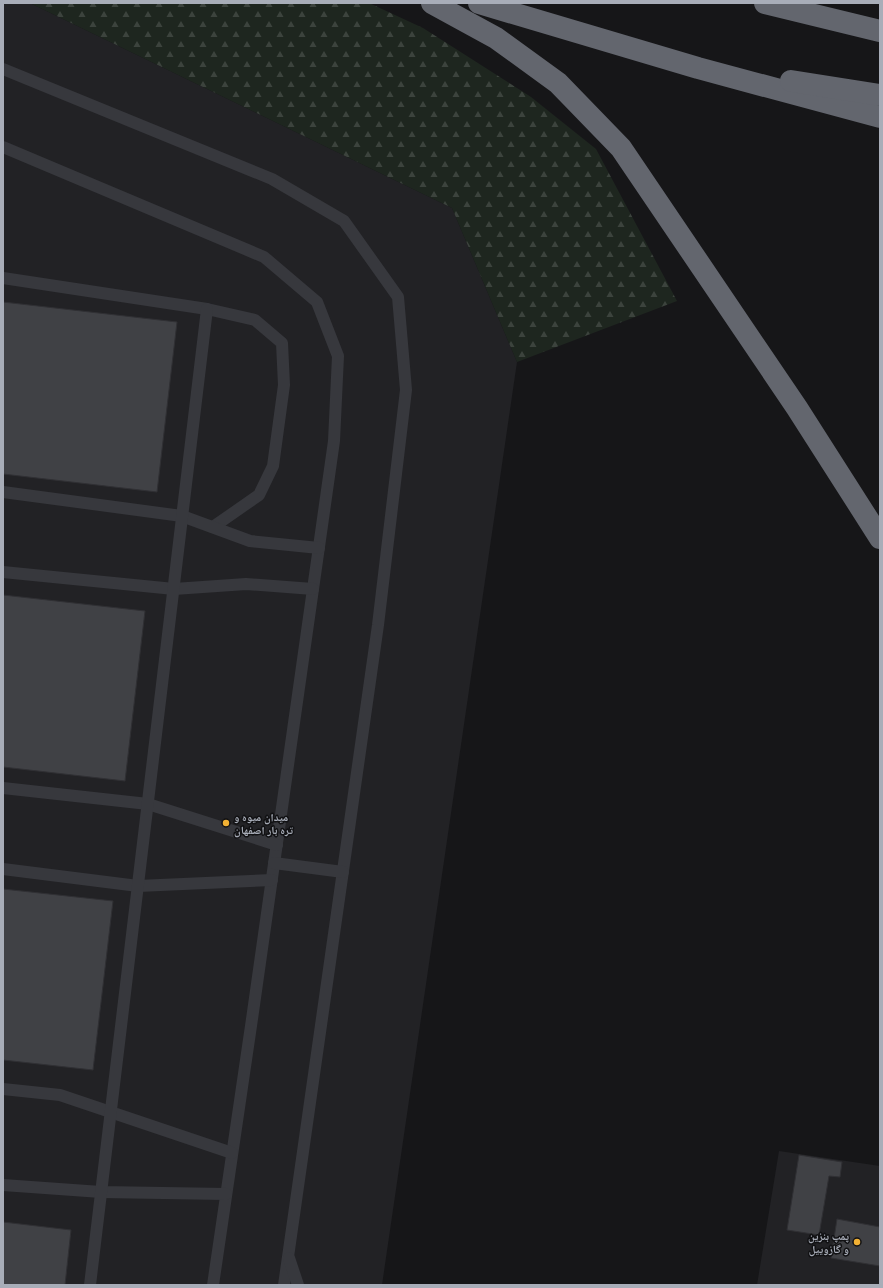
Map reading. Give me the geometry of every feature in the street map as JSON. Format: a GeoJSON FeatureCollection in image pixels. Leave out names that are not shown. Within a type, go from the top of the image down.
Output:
{"type":"FeatureCollection","features":[{"type":"Feature","properties":{"kind":"highway"},"geometry":{"type":"LineString","coordinates":[[432,3],[496,38],[558,83],[622,148],[797,408],[880,538]]}},
{"type":"Feature","properties":{"kind":"highway"},"geometry":{"type":"LineString","coordinates":[[479,3],[698,68],[880,116]]}},
{"type":"Feature","properties":{"kind":"highway"},"geometry":{"type":"LineString","coordinates":[[766,3],[880,31]]}},
{"type":"Feature","properties":{"kind":"highway"},"geometry":{"type":"LineString","coordinates":[[698,68],[880,94]]}},
{"type":"Feature","properties":{"kind":"lane"},"geometry":{"type":"LineString","coordinates":[[3,68],[272,179],[286,187],[344,221],[398,297],[406,390],[378,625],[284,1285]]}},
{"type":"Feature","properties":{"kind":"lane"},"geometry":{"type":"LineString","coordinates":[[3,147],[264,257],[317,302],[338,356],[334,441],[272,880],[212,1285]]}},
{"type":"Feature","properties":{"kind":"lane"},"geometry":{"type":"LineString","coordinates":[[3,278],[207,309],[255,320],[282,343],[284,385],[273,466],[259,495],[213,527]]}},
{"type":"Feature","properties":{"kind":"lane"},"geometry":{"type":"LineString","coordinates":[[90,1285],[207,309]]}},
{"type":"Feature","properties":{"kind":"lane"},"geometry":{"type":"LineString","coordinates":[[3,492],[182,516],[250,541],[318,548]]}},
{"type":"Feature","properties":{"kind":"lane"},"geometry":{"type":"LineString","coordinates":[[3,572],[174,589],[246,584],[313,589]]}},
{"type":"Feature","properties":{"kind":"lane"},"geometry":{"type":"LineString","coordinates":[[3,788],[148,804],[277,845]]}},
{"type":"Feature","properties":{"kind":"lane"},"geometry":{"type":"LineString","coordinates":[[274,863],[343,872]]}},
{"type":"Feature","properties":{"kind":"lane"},"geometry":{"type":"LineString","coordinates":[[3,869],[138,886],[272,880]]}},
{"type":"Feature","properties":{"kind":"lane"},"geometry":{"type":"LineString","coordinates":[[3,1089],[60,1095],[232,1153]]}},
{"type":"Feature","properties":{"kind":"lane"},"geometry":{"type":"LineString","coordinates":[[3,1185],[101,1192],[226,1194]]}},
{"type":"Feature","properties":{"kind":"lane"},"geometry":{"type":"LineString","coordinates":[[288,1256],[298,1285]]}},
{"type":"Feature","properties":{"kind":"shaded area","name":"میدان میوه و تره بار اصفهان"},"geometry":{"type":"Polygon","coordinates":[[[3,3],[30,3],[452,208],[517,362],[382,1285],[3,1285],[3,3]]]}},
{"type":"Feature","properties":{"kind":"shaded area"},"geometry":{"type":"Polygon","coordinates":[[[779,1151],[880,1166],[880,1285],[757,1285],[779,1151]]]}},
{"type":"Feature","properties":{"kind":"green space"},"geometry":{"type":"Polygon","coordinates":[[[30,3],[369,3],[423,28],[531,97],[596,149],[677,301],[517,362],[452,208],[30,3]]]}},
{"type":"Feature","properties":{"kind":"building"},"geometry":{"type":"Polygon","coordinates":[[[3,302],[177,322],[157,492],[3,474],[3,302]]]}},
{"type":"Feature","properties":{"kind":"building"},"geometry":{"type":"Polygon","coordinates":[[[3,595],[145,611],[125,781],[3,767],[3,595]]]}},
{"type":"Feature","properties":{"kind":"building"},"geometry":{"type":"Polygon","coordinates":[[[3,889],[113,901],[93,1070],[3,1060],[3,889]]]}},
{"type":"Feature","properties":{"kind":"building"},"geometry":{"type":"Polygon","coordinates":[[[799,1155],[842,1162],[840,1177],[829,1176],[819,1235],[787,1230],[799,1155]]]}},
{"type":"Feature","properties":{"kind":"building","name":"پمپ بنزین و گازوییل"},"geometry":{"type":"Polygon","coordinates":[[[837,1219],[880,1227],[880,1266],[831,1258],[837,1219]]]}},
{"type":"Feature","properties":{"kind":"building"},"geometry":{"type":"Polygon","coordinates":[[[3,1222],[71,1230],[65,1285],[3,1285],[3,1222]]]}},
{"type":"Feature","properties":{"kind":"place","name":"میدان میوه و تره بار اصفهان"},"geometry":{"type":"Point","coordinates":[226,823]}},
{"type":"Feature","properties":{"kind":"place","name":"پمپ بنزین و گازوییل"},"geometry":{"type":"Point","coordinates":[857,1242]}}]}
